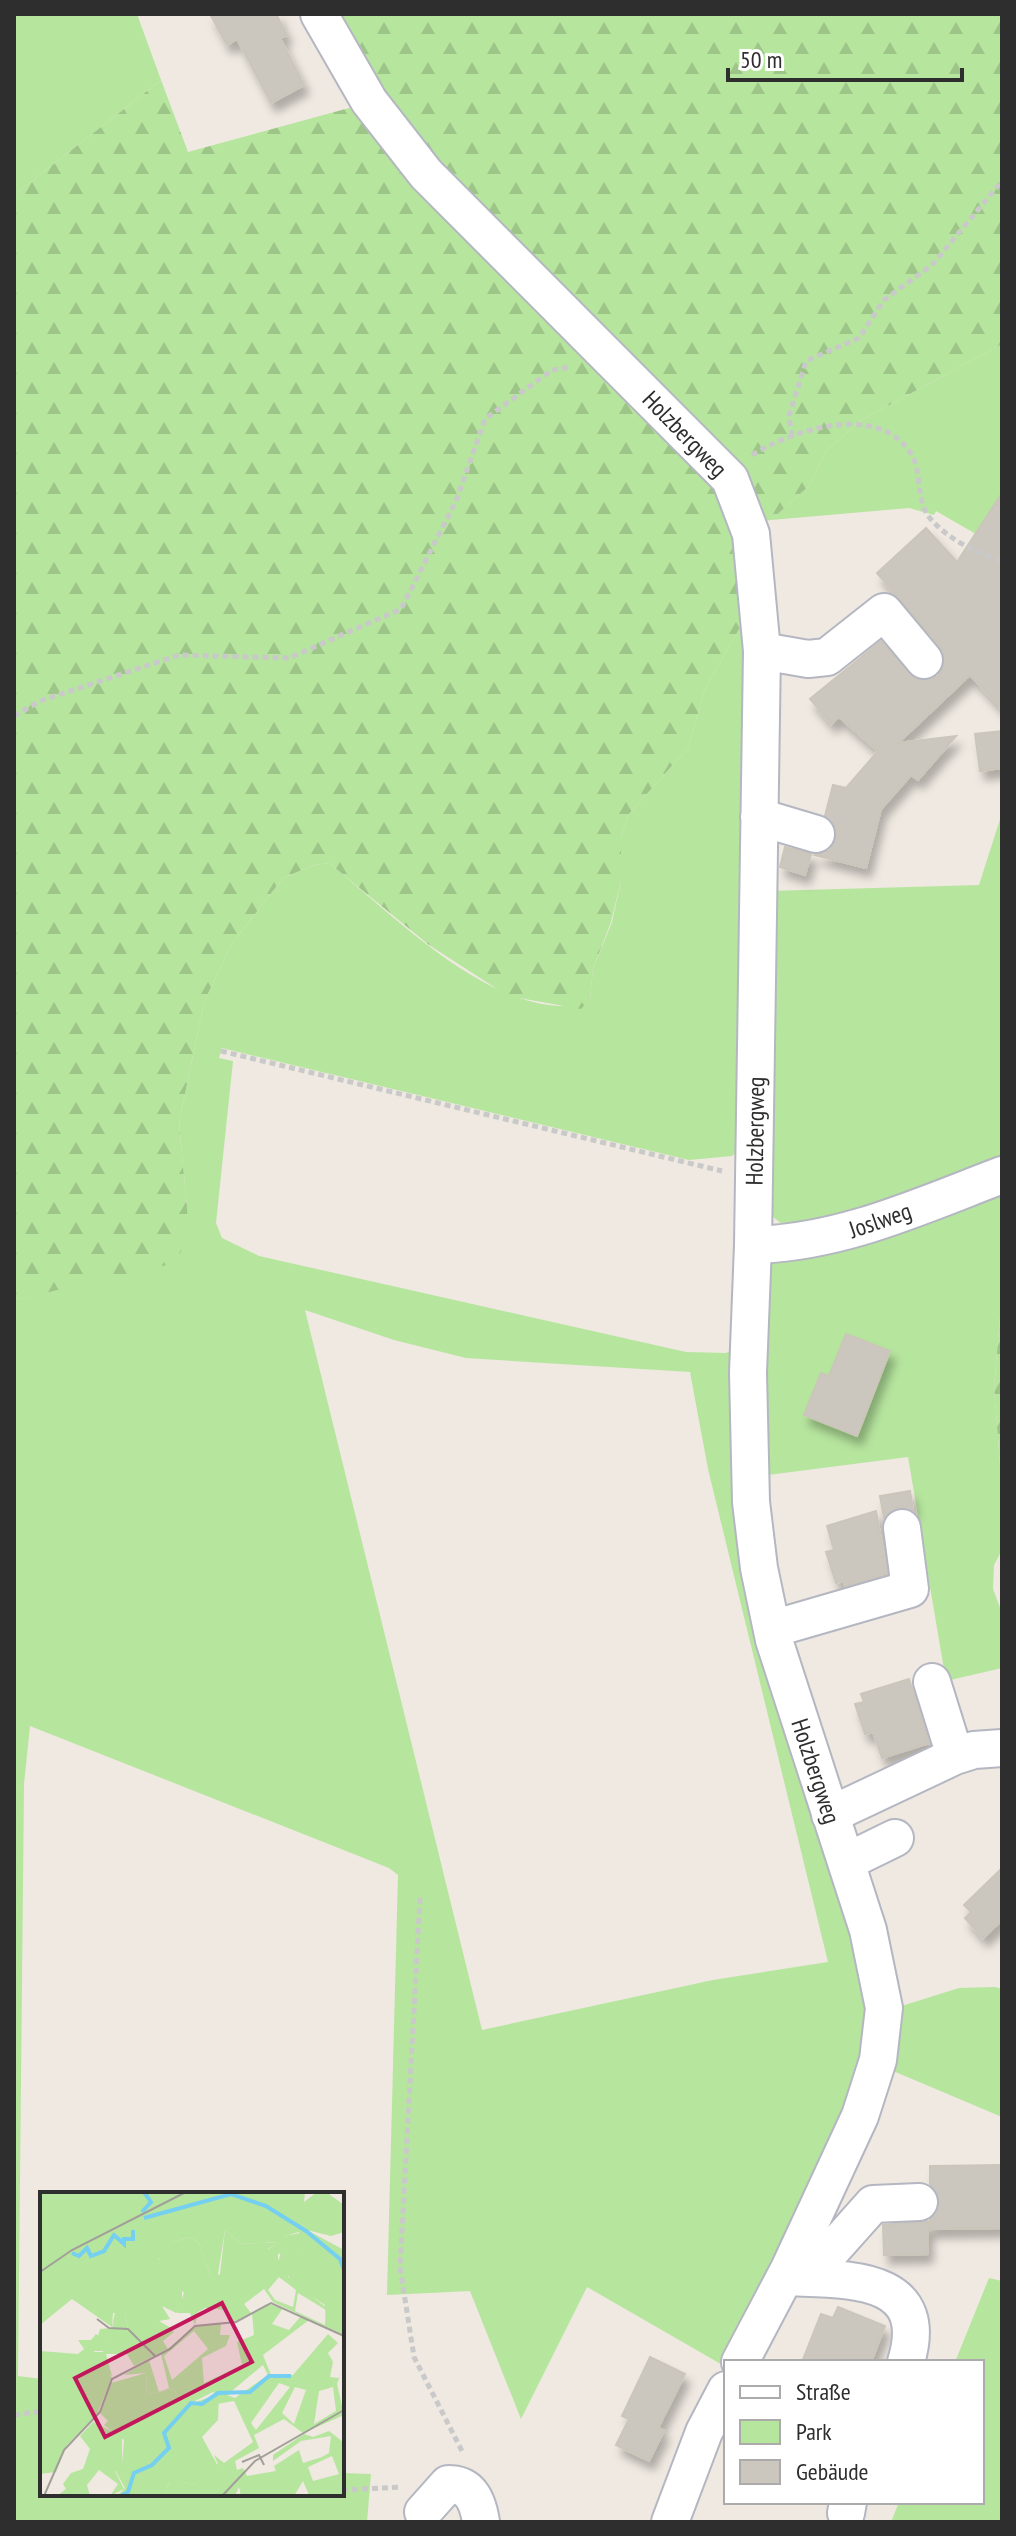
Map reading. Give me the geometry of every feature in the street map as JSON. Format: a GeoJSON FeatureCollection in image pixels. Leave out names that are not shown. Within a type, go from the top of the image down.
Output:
{"type":"FeatureCollection","features":[{"type":"Feature","properties":{"kind":"street","name":"Holzbergweg"},"geometry":{"type":"LineString","coordinates":[[319,14],[369,101],[426,174],[730,479],[751,534],[762,651],[753,1245],[748,1373],[751,1502],[759,1568],[772,1629],[877,1960],[884,2008],[882,2040],[860,2116],[796,2277],[741,2360]]}},
{"type":"Feature","properties":{"kind":"street"},"geometry":{"type":"LineString","coordinates":[[762,651],[808,659],[827,657],[884,612],[924,660]]}},
{"type":"Feature","properties":{"kind":"street"},"geometry":{"type":"LineString","coordinates":[[759,817],[816,834]]}},
{"type":"Feature","properties":{"kind":"street","name":"Joslweg"},"geometry":{"type":"LineString","coordinates":[[753,1245],[791,1244],[850,1232],[1002,1175]]}},
{"type":"Feature","properties":{"kind":"street"},"geometry":{"type":"LineString","coordinates":[[772,1629],[910,1589],[902,1528]]}},
{"type":"Feature","properties":{"kind":"street"},"geometry":{"type":"LineString","coordinates":[[932,1682],[955,1756]]}},
{"type":"Feature","properties":{"kind":"street"},"geometry":{"type":"LineString","coordinates":[[830,1815],[955,1756],[974,1750],[1002,1748]]}},
{"type":"Feature","properties":{"kind":"street"},"geometry":{"type":"LineString","coordinates":[[846,1862],[895,1838]]}},
{"type":"Feature","properties":{"kind":"street"},"geometry":{"type":"LineString","coordinates":[[796,2277],[873,2204],[919,2202]]}},
{"type":"Feature","properties":{"kind":"street"},"geometry":{"type":"LineString","coordinates":[[796,2277],[866,2283],[893,2294],[910,2325],[906,2360]]}},
{"type":"Feature","properties":{"kind":"street"},"geometry":{"type":"LineString","coordinates":[[670,2522],[717,2427],[724,2398]]}},
{"type":"Feature","properties":{"kind":"street"},"geometry":{"type":"LineString","coordinates":[[423,2512],[456,2470]]}},
{"type":"Feature","properties":{"kind":"street"},"geometry":{"type":"LineString","coordinates":[[456,2470],[459,2484],[471,2493],[481,2522]]}},
{"type":"Feature","properties":{"kind":"path"},"geometry":{"type":"LineString","coordinates":[[792,436],[789,416],[806,361],[859,338],[884,300],[932,265],[1002,181]]}},
{"type":"Feature","properties":{"kind":"path"},"geometry":{"type":"LineString","coordinates":[[14,716],[40,701],[179,655],[289,658],[401,609],[456,501],[485,419],[552,370],[614,362]]}},
{"type":"Feature","properties":{"kind":"path"},"geometry":{"type":"LineString","coordinates":[[730,479],[740,463],[754,453],[792,436],[841,426],[869,426],[882,430],[910,451],[926,514],[957,541],[1002,561]]}},
{"type":"Feature","properties":{"kind":"path"},"geometry":{"type":"LineString","coordinates":[[221,1051],[754,1179]]}},
{"type":"Feature","properties":{"kind":"path"},"geometry":{"type":"LineString","coordinates":[[344,2490],[456,2470],[414,2357],[400,2267],[420,1898]]}},
{"type":"Feature","properties":{"kind":"path"},"geometry":{"type":"LineString","coordinates":[[14,2415],[40,2411]]}},
{"type":"Feature","properties":{"kind":"green space"},"geometry":{"type":"Polygon","coordinates":[[[14,14],[137,14],[161,80],[14,195],[14,14]]]}},
{"type":"Feature","properties":{"kind":"green space"},"geometry":{"type":"Polygon","coordinates":[[[334,14],[1002,14],[1002,344],[860,421],[826,451],[809,486],[771,520],[760,521],[399,122],[334,14]]]}},
{"type":"Feature","properties":{"kind":"green space"},"geometry":{"type":"Polygon","coordinates":[[[161,80],[188,152],[360,105],[732,507],[750,610],[705,689],[688,748],[628,815],[621,838],[621,881],[611,922],[593,969],[590,999],[581,1009],[508,996],[429,945],[329,863],[314,865],[283,878],[231,945],[204,1002],[179,1123],[188,1218],[181,1252],[171,1264],[14,1300],[14,195],[161,80]]]}},
{"type":"Feature","properties":{"kind":"green space"},"geometry":{"type":"Polygon","coordinates":[[[1002,344],[1002,508],[976,534],[936,511],[934,515],[909,508],[771,520],[809,486],[826,451],[860,421],[1002,344]]]}},
{"type":"Feature","properties":{"kind":"green space"},"geometry":{"type":"Polygon","coordinates":[[[750,610],[741,1148],[732,1156],[689,1160],[222,1048],[219,1058],[233,1061],[216,1223],[222,1238],[259,1256],[686,1352],[726,1353],[738,1347],[740,1502],[866,1963],[868,2058],[729,2360],[724,2360],[724,2366],[587,2287],[521,2419],[470,2291],[387,2295],[398,1875],[389,1868],[30,1726],[24,1784],[18,2376],[40,2379],[40,2496],[344,2496],[344,2473],[371,2474],[367,2522],[14,2522],[14,1300],[102,1278],[188,1218],[179,1123],[204,1002],[231,945],[283,878],[314,865],[329,863],[467,973],[529,1001],[572,1005],[590,999],[593,969],[612,922],[621,881],[621,838],[628,815],[688,748],[705,689],[750,610]],[[305,1310],[482,2030],[713,1980],[828,1962],[708,1469],[690,1372],[466,1358],[394,1340],[305,1310]]]}},
{"type":"Feature","properties":{"kind":"green space"},"geometry":{"type":"Polygon","coordinates":[[[1002,813],[1002,1167],[848,1225],[783,1225],[771,1215],[769,891],[979,885],[1002,813]]]}},
{"type":"Feature","properties":{"kind":"green space"},"geometry":{"type":"Polygon","coordinates":[[[1002,1182],[1002,1293],[994,1388],[1002,1490],[1002,1550],[994,1565],[993,1589],[1002,1613],[1002,1668],[946,1681],[908,1457],[760,1476],[768,1266],[1002,1182]]]}},
{"type":"Feature","properties":{"kind":"green space"},"geometry":{"type":"Polygon","coordinates":[[[1002,1293],[1002,1490],[994,1388],[1002,1293]]]}},
{"type":"Feature","properties":{"kind":"green space"},"geometry":{"type":"Polygon","coordinates":[[[959,1988],[1002,1989],[1002,2117],[886,2068],[892,2009],[959,1988]]]}},
{"type":"Feature","properties":{"kind":"green space"},"geometry":{"type":"Polygon","coordinates":[[[989,2278],[1002,2281],[1002,2522],[891,2522],[898,2504],[984,2504],[984,2360],[956,2360],[989,2278]]]}},
{"type":"Feature","properties":{"kind":"building"},"geometry":{"type":"Polygon","coordinates":[[[210,14],[281,14],[277,16],[287,35],[280,38],[304,85],[271,103],[237,39],[227,45],[210,14]]]}},
{"type":"Feature","properties":{"kind":"building"},"geometry":{"type":"Polygon","coordinates":[[[1002,493],[1002,709],[970,675],[898,743],[956,736],[918,780],[911,775],[881,809],[866,868],[815,855],[830,850],[836,839],[836,828],[825,816],[833,785],[846,788],[878,751],[839,717],[831,724],[810,699],[881,641],[916,679],[928,680],[938,676],[944,666],[941,647],[877,573],[926,528],[957,562],[1002,493]]]}},
{"type":"Feature","properties":{"kind":"building"},"geometry":{"type":"Polygon","coordinates":[[[1002,731],[1002,768],[980,771],[975,734],[1002,731]]]}},
{"type":"Feature","properties":{"kind":"building"},"geometry":{"type":"Polygon","coordinates":[[[785,847],[811,854],[805,875],[780,867],[785,847]]]}},
{"type":"Feature","properties":{"kind":"building"},"geometry":{"type":"Polygon","coordinates":[[[846,1334],[890,1351],[857,1436],[804,1415],[821,1373],[829,1376],[846,1334]]]}},
{"type":"Feature","properties":{"kind":"building"},"geometry":{"type":"Polygon","coordinates":[[[910,1491],[913,1511],[899,1507],[884,1518],[880,1496],[910,1491]]]}},
{"type":"Feature","properties":{"kind":"building"},"geometry":{"type":"Polygon","coordinates":[[[876,1511],[887,1574],[845,1586],[844,1581],[836,1583],[826,1552],[834,1550],[827,1526],[876,1511]]]}},
{"type":"Feature","properties":{"kind":"building"},"geometry":{"type":"Polygon","coordinates":[[[909,1679],[929,1743],[882,1758],[873,1732],[865,1734],[855,1704],[864,1702],[861,1694],[909,1679]]]}},
{"type":"Feature","properties":{"kind":"building"},"geometry":{"type":"Polygon","coordinates":[[[1002,1868],[1002,1920],[983,1938],[965,1918],[971,1912],[964,1905],[1002,1868]]]}},
{"type":"Feature","properties":{"kind":"building"},"geometry":{"type":"Polygon","coordinates":[[[1002,2165],[1002,2228],[930,2229],[930,2220],[940,2202],[930,2184],[930,2166],[1002,2165]]]}},
{"type":"Feature","properties":{"kind":"building"},"geometry":{"type":"Polygon","coordinates":[[[928,2221],[928,2254],[884,2255],[883,2225],[928,2221]]]}},
{"type":"Feature","properties":{"kind":"building"},"geometry":{"type":"Polygon","coordinates":[[[838,2307],[885,2326],[872,2360],[803,2360],[821,2314],[833,2318],[838,2307]]]}},
{"type":"Feature","properties":{"kind":"building"},"geometry":{"type":"Polygon","coordinates":[[[650,2357],[685,2374],[658,2428],[664,2431],[649,2461],[616,2445],[629,2419],[622,2416],[650,2357]]]}}]}
